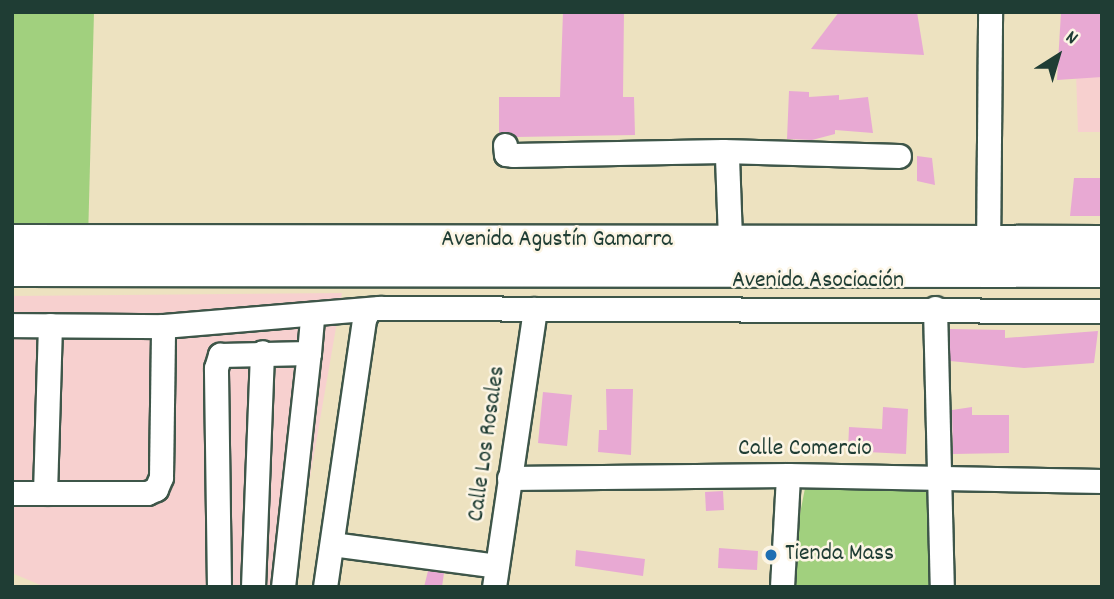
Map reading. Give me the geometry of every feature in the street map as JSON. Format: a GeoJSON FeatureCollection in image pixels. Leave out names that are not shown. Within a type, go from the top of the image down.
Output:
{"type":"FeatureCollection","features":[{"type":"Feature","properties":{"kind":"highway","name":"Avenida Agustín Gamarra"},"geometry":{"type":"LineString","coordinates":[[12,269],[695,255],[730,239],[988,255],[1102,270]]}},
{"type":"Feature","properties":{"kind":"highway","name":"Avenida Agustín Gamarra"},"geometry":{"type":"LineString","coordinates":[[12,241],[695,255],[988,255],[1102,242]]}},
{"type":"Feature","properties":{"kind":"street"},"geometry":{"type":"LineString","coordinates":[[988,255],[990,12]]}},
{"type":"Feature","properties":{"kind":"street"},"geometry":{"type":"LineString","coordinates":[[505,145],[506,153],[513,155],[723,151],[899,156]]}},
{"type":"Feature","properties":{"kind":"street"},"geometry":{"type":"LineString","coordinates":[[723,151],[727,157],[730,239]]}},
{"type":"Feature","properties":{"kind":"street"},"geometry":{"type":"LineString","coordinates":[[935,308],[942,478],[943,587]]}},
{"type":"Feature","properties":{"kind":"street","name":"Avenida Asociación"},"geometry":{"type":"LineString","coordinates":[[12,325],[163,326],[369,310],[935,308],[1102,311]]}},
{"type":"Feature","properties":{"kind":"street","name":"Calle Los Rosales"},"geometry":{"type":"LineString","coordinates":[[495,576],[535,309]]}},
{"type":"Feature","properties":{"kind":"street"},"geometry":{"type":"LineString","coordinates":[[325,587],[364,320],[369,310]]}},
{"type":"Feature","properties":{"kind":"street"},"geometry":{"type":"LineString","coordinates":[[283,587],[312,315]]}},
{"type":"Feature","properties":{"kind":"street"},"geometry":{"type":"LineString","coordinates":[[45,493],[50,325]]}},
{"type":"Feature","properties":{"kind":"street"},"geometry":{"type":"LineString","coordinates":[[12,493],[146,493],[156,489],[161,477],[163,326]]}},
{"type":"Feature","properties":{"kind":"street"},"geometry":{"type":"LineString","coordinates":[[253,587],[261,352]]}},
{"type":"Feature","properties":{"kind":"street"},"geometry":{"type":"LineString","coordinates":[[219,587],[216,368],[220,355],[309,353]]}},
{"type":"Feature","properties":{"kind":"street"},"geometry":{"type":"LineString","coordinates":[[782,587],[788,475]]}},
{"type":"Feature","properties":{"kind":"street","name":"Calle Comercio"},"geometry":{"type":"LineString","coordinates":[[509,478],[788,475],[1102,481]]}},
{"type":"Feature","properties":{"kind":"street"},"geometry":{"type":"LineString","coordinates":[[332,544],[495,576]]}},
{"type":"Feature","properties":{"kind":"shaded area"},"geometry":{"type":"Polygon","coordinates":[[[1074,12],[1102,12],[1102,132],[1078,132],[1074,12]]]}},
{"type":"Feature","properties":{"kind":"shaded area"},"geometry":{"type":"Polygon","coordinates":[[[342,293],[291,587],[45,587],[12,573],[12,296],[342,293]]]}},
{"type":"Feature","properties":{"kind":"green space"},"geometry":{"type":"Polygon","coordinates":[[[12,12],[94,12],[88,240],[12,238],[12,12]]]}},
{"type":"Feature","properties":{"kind":"green space"},"geometry":{"type":"Polygon","coordinates":[[[805,488],[930,490],[931,587],[786,587],[805,488]]]}},
{"type":"Feature","properties":{"kind":"building"},"geometry":{"type":"Polygon","coordinates":[[[563,12],[624,12],[623,97],[634,97],[635,135],[516,137],[499,133],[499,97],[560,97],[563,12]]]}},
{"type":"Feature","properties":{"kind":"building"},"geometry":{"type":"Polygon","coordinates":[[[839,12],[917,12],[924,55],[811,49],[839,12]]]}},
{"type":"Feature","properties":{"kind":"building"},"geometry":{"type":"Polygon","coordinates":[[[1061,12],[1102,12],[1102,77],[1057,80],[1061,12]]]}},
{"type":"Feature","properties":{"kind":"building"},"geometry":{"type":"Polygon","coordinates":[[[789,91],[809,92],[809,97],[839,95],[839,100],[868,97],[873,133],[835,130],[835,134],[812,140],[787,139],[789,91]]]}},
{"type":"Feature","properties":{"kind":"building"},"geometry":{"type":"Polygon","coordinates":[[[917,156],[932,158],[935,185],[917,181],[917,156]]]}},
{"type":"Feature","properties":{"kind":"building"},"geometry":{"type":"Polygon","coordinates":[[[1074,178],[1102,178],[1102,216],[1070,216],[1074,178]]]}},
{"type":"Feature","properties":{"kind":"building"},"geometry":{"type":"Polygon","coordinates":[[[950,329],[1005,330],[1005,338],[1098,331],[1094,363],[1024,368],[950,361],[950,329]]]}},
{"type":"Feature","properties":{"kind":"building"},"geometry":{"type":"Polygon","coordinates":[[[606,389],[633,389],[631,455],[598,452],[599,430],[607,430],[606,389]]]}},
{"type":"Feature","properties":{"kind":"building"},"geometry":{"type":"Polygon","coordinates":[[[543,392],[572,395],[567,446],[538,443],[543,392]]]}},
{"type":"Feature","properties":{"kind":"building"},"geometry":{"type":"Polygon","coordinates":[[[883,407],[908,409],[906,454],[848,451],[849,427],[882,429],[883,407]]]}},
{"type":"Feature","properties":{"kind":"building"},"geometry":{"type":"Polygon","coordinates":[[[972,407],[972,415],[1009,415],[1009,453],[953,454],[952,410],[972,407]]]}},
{"type":"Feature","properties":{"kind":"building"},"geometry":{"type":"Polygon","coordinates":[[[723,491],[724,510],[706,511],[705,492],[723,491]]]}},
{"type":"Feature","properties":{"kind":"building"},"geometry":{"type":"Polygon","coordinates":[[[719,548],[758,551],[757,570],[718,568],[719,548]]]}},
{"type":"Feature","properties":{"kind":"building"},"geometry":{"type":"Polygon","coordinates":[[[576,550],[645,559],[643,576],[575,566],[576,550]]]}},
{"type":"Feature","properties":{"kind":"building"},"geometry":{"type":"Polygon","coordinates":[[[428,571],[444,573],[442,587],[424,587],[428,571]]]}},
{"type":"Feature","properties":{"kind":"place","name":"Tienda Mass"},"geometry":{"type":"Point","coordinates":[771,555]}}]}
